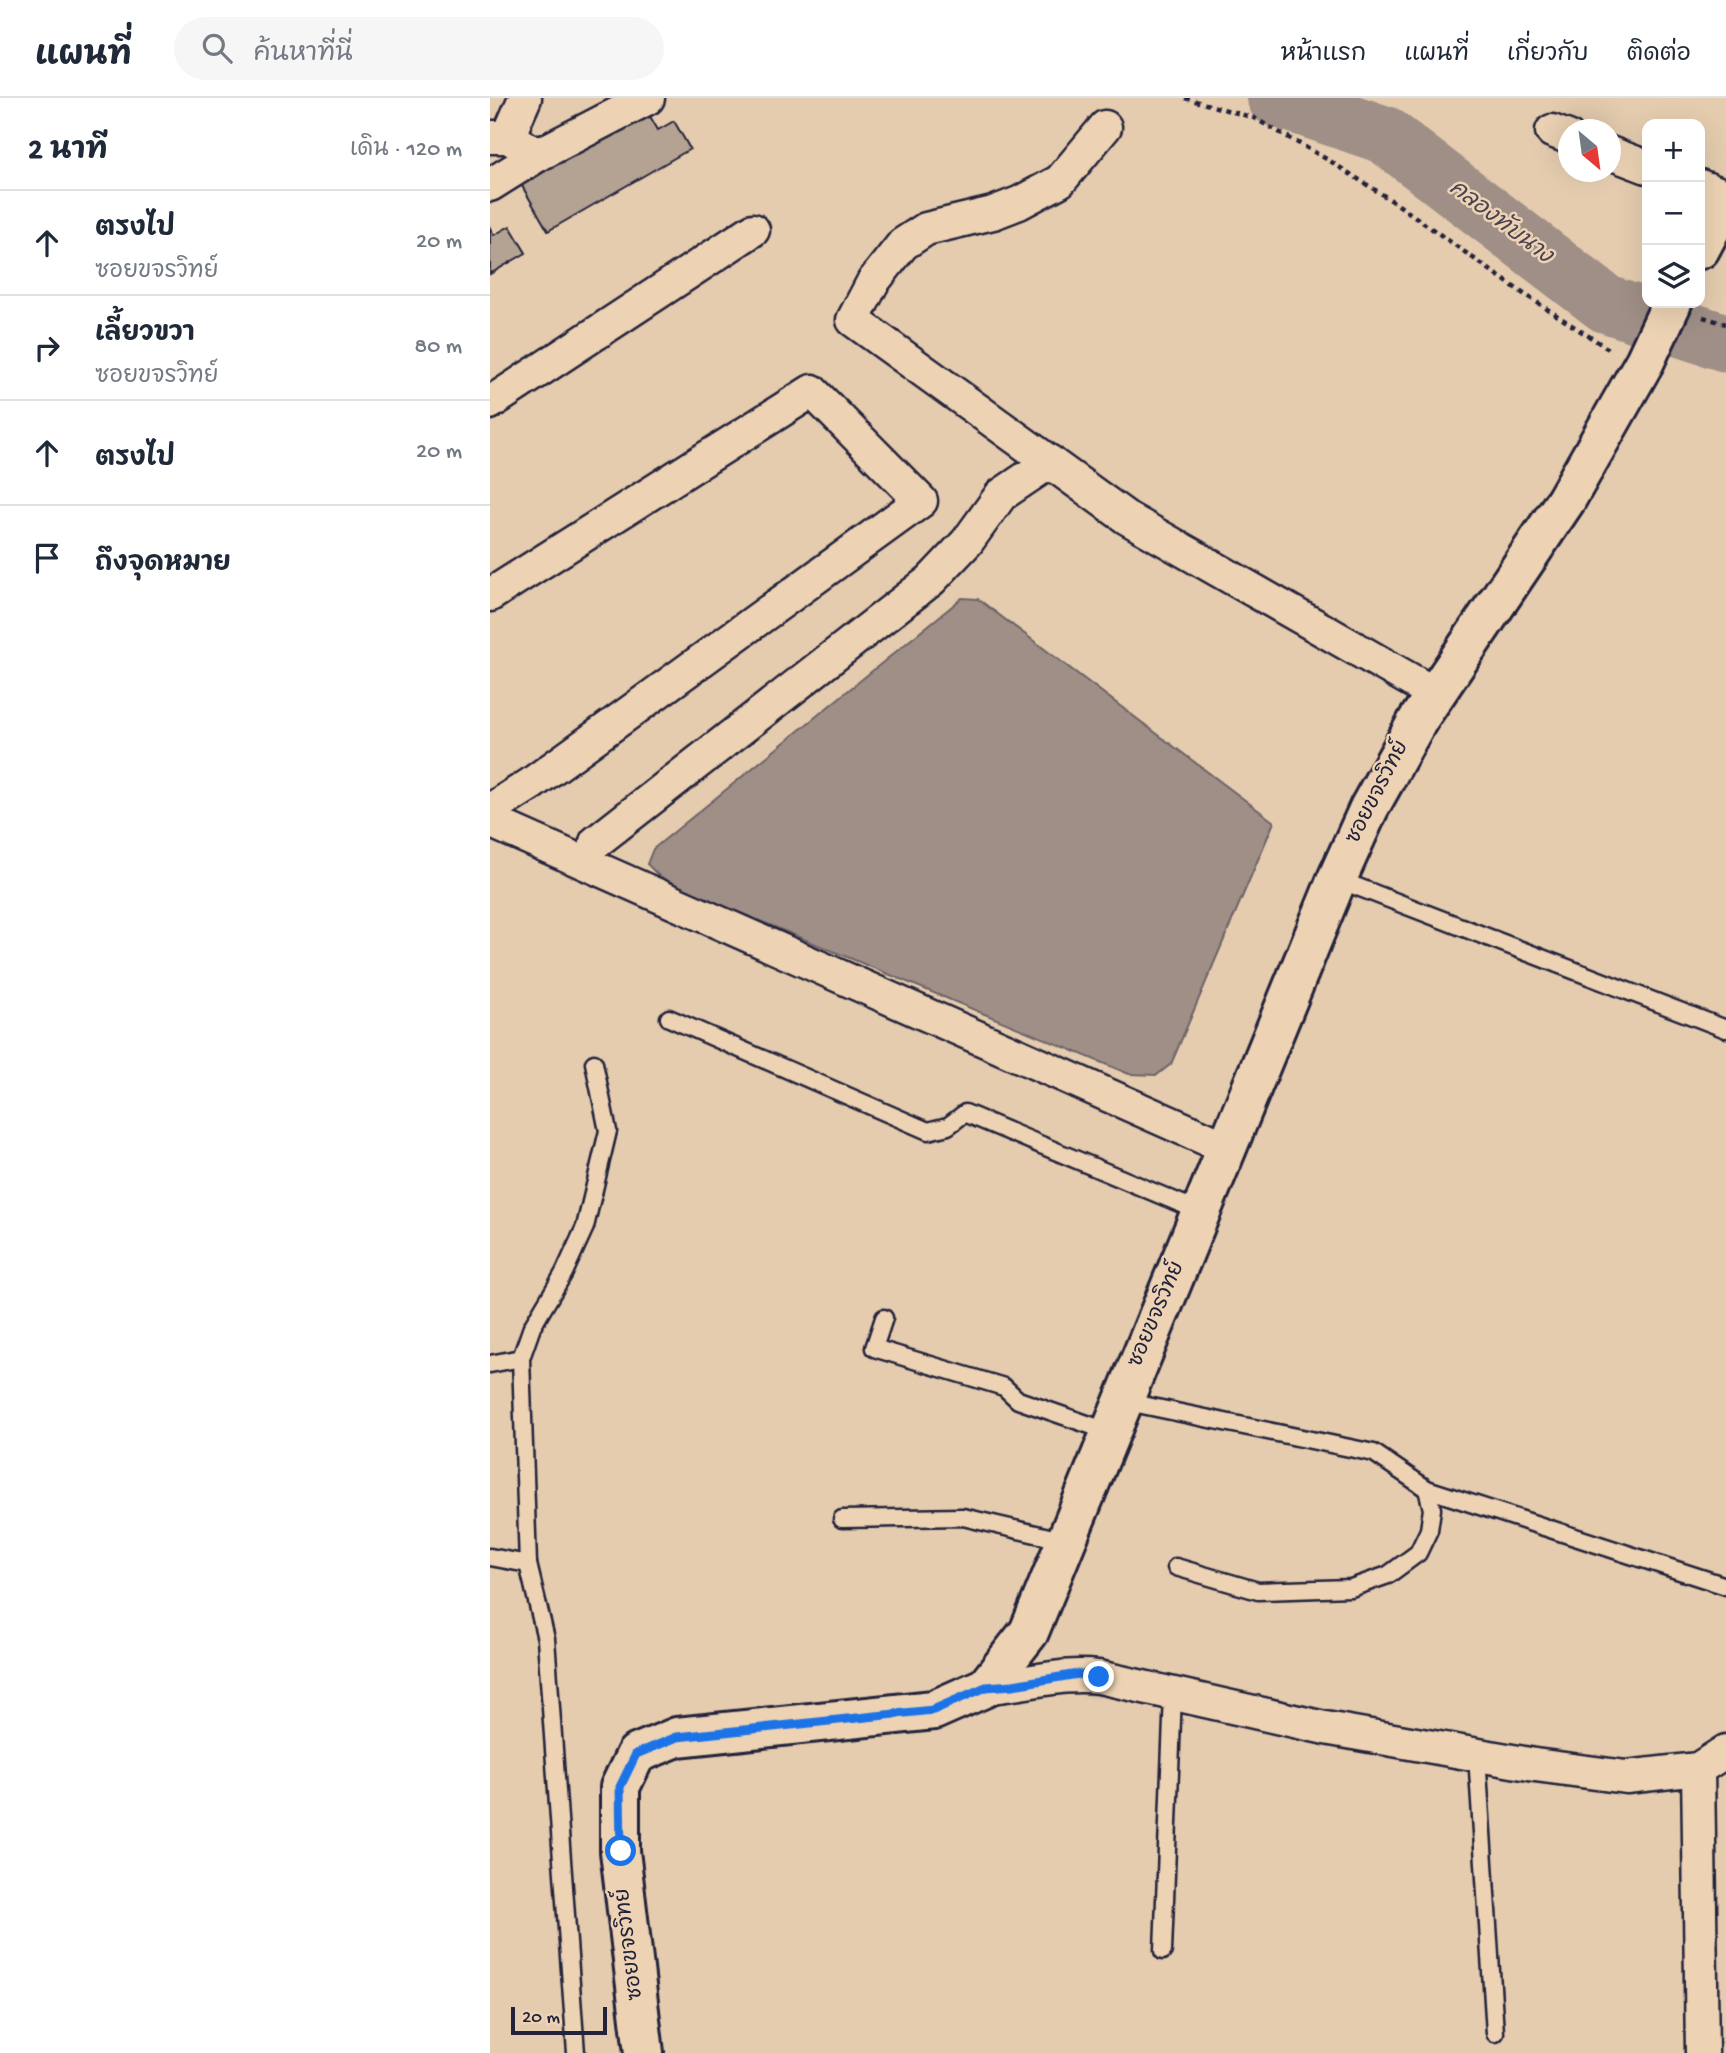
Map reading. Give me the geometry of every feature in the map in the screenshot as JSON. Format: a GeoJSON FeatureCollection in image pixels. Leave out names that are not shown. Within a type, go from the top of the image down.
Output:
{"type":"FeatureCollection","features":[{"type":"Feature","properties":{"kind":"street"},"geometry":{"type":"LineString","coordinates":[[526,98],[499,137],[538,155]]}},
{"type":"Feature","properties":{"kind":"street"},"geometry":{"type":"LineString","coordinates":[[490,185],[538,155],[648,98]]}},
{"type":"Feature","properties":{"kind":"street"},"geometry":{"type":"LineString","coordinates":[[1105,127],[1060,181],[1019,203],[993,213],[926,229],[903,244],[873,282],[853,320],[1127,518],[1435,694]]}},
{"type":"Feature","properties":{"kind":"street"},"geometry":{"type":"LineString","coordinates":[[1621,157],[1642,165]]}},
{"type":"Feature","properties":{"kind":"street"},"geometry":{"type":"LineString","coordinates":[[1702,245],[1726,198],[1705,188]]}},
{"type":"Feature","properties":{"kind":"street"},"geometry":{"type":"LineString","coordinates":[[490,403],[753,230]]}},
{"type":"Feature","properties":{"kind":"street","name":"ซอยขจรวิทย์"},"geometry":{"type":"LineString","coordinates":[[644,2053],[621,1851],[620,1787],[636,1754],[677,1737],[933,1710],[986,1687],[1029,1632],[1337,878],[1369,808],[1435,694],[1566,500],[1642,366],[1670,308]]}},
{"type":"Feature","properties":{"kind":"street"},"geometry":{"type":"LineString","coordinates":[[490,595],[812,391],[921,500],[531,784],[490,810]]}},
{"type":"Feature","properties":{"kind":"street"},"geometry":{"type":"LineString","coordinates":[[596,842],[930,580],[967,542],[1001,495],[1050,462]]}},
{"type":"Feature","properties":{"kind":"street"},"geometry":{"type":"LineString","coordinates":[[490,821],[1227,1148]]}},
{"type":"Feature","properties":{"kind":"street"},"geometry":{"type":"LineString","coordinates":[[986,1687],[1078,1674],[1325,1728],[1626,1777],[1698,1769],[1726,1751]]}},
{"type":"Feature","properties":{"kind":"street"},"geometry":{"type":"LineString","coordinates":[[1698,1769],[1702,2053]]}},
{"type":"Feature","properties":{"kind":"lane"},"geometry":{"type":"LineString","coordinates":[[1337,878],[1726,1029]]}},
{"type":"Feature","properties":{"kind":"lane"},"geometry":{"type":"LineString","coordinates":[[669,1018],[895,1119],[928,1131],[948,1126],[965,1113],[1201,1212]]}},
{"type":"Feature","properties":{"kind":"lane"},"geometry":{"type":"LineString","coordinates":[[576,2053],[546,1639],[528,1564],[521,1358],[532,1327],[565,1273],[585,1227],[608,1131],[594,1063]]}},
{"type":"Feature","properties":{"kind":"lane"},"geometry":{"type":"LineString","coordinates":[[884,1318],[874,1348],[1004,1387],[1018,1401],[1374,1453],[1427,1489],[1726,1586]]}},
{"type":"Feature","properties":{"kind":"lane"},"geometry":{"type":"LineString","coordinates":[[490,1364],[521,1358]]}},
{"type":"Feature","properties":{"kind":"lane"},"geometry":{"type":"LineString","coordinates":[[1177,1567],[1258,1591],[1351,1588],[1388,1575],[1418,1553],[1429,1530],[1432,1509],[1427,1489]]}},
{"type":"Feature","properties":{"kind":"lane"},"geometry":{"type":"LineString","coordinates":[[842,1519],[934,1520],[964,1517],[1066,1541]]}},
{"type":"Feature","properties":{"kind":"lane"},"geometry":{"type":"LineString","coordinates":[[490,1557],[528,1564]]}},
{"type":"Feature","properties":{"kind":"lane"},"geometry":{"type":"LineString","coordinates":[[1163,1951],[1173,1694]]}},
{"type":"Feature","properties":{"kind":"lane"},"geometry":{"type":"LineString","coordinates":[[1478,1755],[1494,2033]]}},
{"type":"Feature","properties":{"kind":"path"},"geometry":{"type":"LineString","coordinates":[[1185,98],[1254,118],[1330,161],[1397,204],[1521,292],[1642,366]]}},
{"type":"Feature","properties":{"kind":"shaded area"},"geometry":{"type":"Polygon","coordinates":[[[962,598],[978,599],[1274,822],[1171,1064],[1157,1075],[1129,1074],[664,881],[647,864],[653,849],[962,598]]]}},
{"type":"Feature","properties":{"kind":"building"},"geometry":{"type":"Polygon","coordinates":[[[644,106],[658,130],[674,121],[690,149],[548,231],[518,179],[644,106]]]}},
{"type":"Feature","properties":{"kind":"building"},"geometry":{"type":"Polygon","coordinates":[[[510,226],[526,253],[490,274],[490,228],[494,235],[510,226]]]}},
{"type":"Feature","properties":{"kind":"waterway","name":"คลองทับนาง"},"geometry":{"type":"LineString","coordinates":[[1276,98],[1385,135],[1606,304],[1726,343]]}},
{"type":"Feature","properties":{"kind":"route"},"geometry":{"type":"LineString","coordinates":[[621,1851],[620,1787],[636,1754],[677,1737],[933,1710],[986,1687],[1078,1674],[1099,1677]]}}]}
